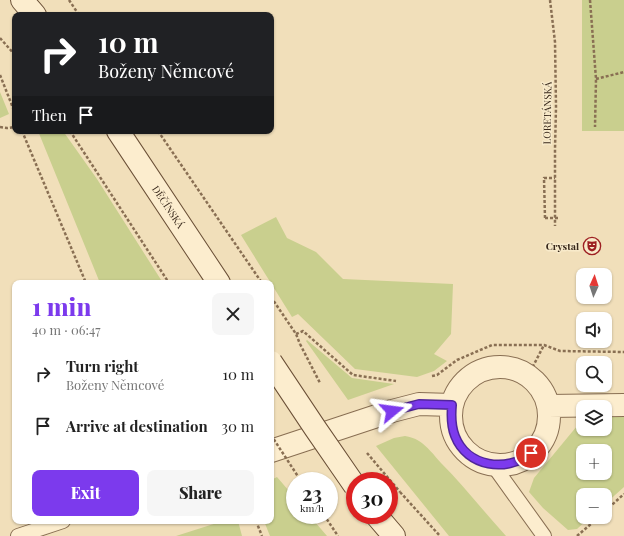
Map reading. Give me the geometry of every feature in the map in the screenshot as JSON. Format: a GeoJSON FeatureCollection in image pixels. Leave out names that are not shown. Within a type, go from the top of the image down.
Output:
{"type":"FeatureCollection","features":[{"type":"Feature","properties":{"kind":"street"},"geometry":{"type":"LineString","coordinates":[[22,0],[32,12]]}},
{"type":"Feature","properties":{"kind":"street"},"geometry":{"type":"LineString","coordinates":[[35,0],[42,12]]}},
{"type":"Feature","properties":{"kind":"street","name":"DĚČÍNSKÁ"},"geometry":{"type":"LineString","coordinates":[[120,134],[217,280]]}},
{"type":"Feature","properties":{"kind":"street"},"geometry":{"type":"LineString","coordinates":[[274,366],[346,473]]}},
{"type":"Feature","properties":{"kind":"street"},"geometry":{"type":"LineString","coordinates":[[498,367],[514,369],[528,376],[540,387],[548,406],[549,418],[546,434],[538,448],[525,458],[510,465],[493,465],[478,460],[465,451],[455,437],[451,421],[452,405],[458,390],[469,378],[483,370],[498,367]]}},
{"type":"Feature","properties":{"kind":"street"},"geometry":{"type":"LineString","coordinates":[[274,451],[419,404],[452,405]]}},
{"type":"Feature","properties":{"kind":"street"},"geometry":{"type":"LineString","coordinates":[[548,406],[624,405]]}},
{"type":"Feature","properties":{"kind":"street"},"geometry":{"type":"LineString","coordinates":[[384,524],[394,536]]}},
{"type":"Feature","properties":{"kind":"lane"},"geometry":{"type":"LineString","coordinates":[[493,465],[544,536]]}},
{"type":"Feature","properties":{"kind":"lane"},"geometry":{"type":"LineString","coordinates":[[18,536],[53,524]]}},
{"type":"Feature","properties":{"kind":"path"},"geometry":{"type":"LineString","coordinates":[[69,0],[77,12]]}},
{"type":"Feature","properties":{"kind":"path","name":"LORETÁNSKÁ"},"geometry":{"type":"LineString","coordinates":[[550,0],[555,42],[555,226]]}},
{"type":"Feature","properties":{"kind":"path"},"geometry":{"type":"LineString","coordinates":[[590,0],[596,79],[594,127]]}},
{"type":"Feature","properties":{"kind":"path"},"geometry":{"type":"LineString","coordinates":[[0,38],[12,52]]}},
{"type":"Feature","properties":{"kind":"path"},"geometry":{"type":"LineString","coordinates":[[596,79],[624,72]]}},
{"type":"Feature","properties":{"kind":"path"},"geometry":{"type":"LineString","coordinates":[[0,75],[12,105]]}},
{"type":"Feature","properties":{"kind":"path"},"geometry":{"type":"LineString","coordinates":[[0,126],[12,127]]}},
{"type":"Feature","properties":{"kind":"path"},"geometry":{"type":"LineString","coordinates":[[23,134],[85,280]]}},
{"type":"Feature","properties":{"kind":"path"},"geometry":{"type":"LineString","coordinates":[[72,134],[167,280]]}},
{"type":"Feature","properties":{"kind":"path"},"geometry":{"type":"LineString","coordinates":[[160,134],[260,280]]}},
{"type":"Feature","properties":{"kind":"path"},"geometry":{"type":"LineString","coordinates":[[555,178],[544,178],[545,218],[560,218]]}},
{"type":"Feature","properties":{"kind":"path"},"geometry":{"type":"LineString","coordinates":[[274,301],[296,334],[320,385]]}},
{"type":"Feature","properties":{"kind":"path"},"geometry":{"type":"LineString","coordinates":[[296,334],[303,331],[353,375],[402,381]]}},
{"type":"Feature","properties":{"kind":"path"},"geometry":{"type":"LineString","coordinates":[[456,360],[492,345],[544,345],[560,351],[624,352]]}},
{"type":"Feature","properties":{"kind":"path"},"geometry":{"type":"LineString","coordinates":[[528,376],[544,345]]}},
{"type":"Feature","properties":{"kind":"path"},"geometry":{"type":"LineString","coordinates":[[274,440],[295,472]]}},
{"type":"Feature","properties":{"kind":"path"},"geometry":{"type":"LineString","coordinates":[[365,450],[400,492],[440,536]]}},
{"type":"Feature","properties":{"kind":"path"},"geometry":{"type":"LineString","coordinates":[[612,505],[624,494]]}},
{"type":"Feature","properties":{"kind":"path"},"geometry":{"type":"LineString","coordinates":[[257,524],[262,536]]}},
{"type":"Feature","properties":{"kind":"path"},"geometry":{"type":"LineString","coordinates":[[330,524],[338,536]]}},
{"type":"Feature","properties":{"kind":"path"},"geometry":{"type":"LineString","coordinates":[[577,536],[591,524]]}},
{"type":"Feature","properties":{"kind":"green space"},"geometry":{"type":"Polygon","coordinates":[[[582,0],[624,0],[624,131],[582,131],[582,0]]]}},
{"type":"Feature","properties":{"kind":"green space"},"geometry":{"type":"Polygon","coordinates":[[[0,92],[9,114],[0,118],[0,92]]]}},
{"type":"Feature","properties":{"kind":"green space"},"geometry":{"type":"Polygon","coordinates":[[[39,134],[65,134],[97,179],[161,280],[99,280],[39,134]]]}},
{"type":"Feature","properties":{"kind":"green space"},"geometry":{"type":"Polygon","coordinates":[[[276,217],[287,238],[316,252],[343,279],[453,284],[451,334],[434,354],[447,361],[434,371],[417,377],[355,369],[298,314],[292,317],[274,288],[274,280],[269,280],[241,235],[276,217]]]}},
{"type":"Feature","properties":{"kind":"green space"},"geometry":{"type":"Polygon","coordinates":[[[307,340],[352,378],[394,384],[348,400],[306,341],[307,340]]]}},
{"type":"Feature","properties":{"kind":"green space"},"geometry":{"type":"Polygon","coordinates":[[[612,410],[624,412],[624,487],[612,498],[612,488],[576,488],[576,524],[582,524],[577,529],[568,530],[543,508],[529,492],[534,478],[576,427],[576,436],[612,436],[612,410]]]}},
{"type":"Feature","properties":{"kind":"green space"},"geometry":{"type":"Polygon","coordinates":[[[405,436],[412,438],[428,448],[506,536],[449,536],[376,446],[394,438],[405,436]]]}},
{"type":"Feature","properties":{"kind":"green space"},"geometry":{"type":"Polygon","coordinates":[[[277,477],[286,488],[286,524],[317,524],[327,536],[270,536],[265,524],[274,524],[274,478],[277,477]]]}},
{"type":"Feature","properties":{"kind":"green space"},"geometry":{"type":"Polygon","coordinates":[[[214,524],[239,524],[242,536],[176,536],[214,524]]]}},
{"type":"Feature","properties":{"kind":"place","name":"Crystal"},"geometry":{"type":"Point","coordinates":[592,246]}},
{"type":"Feature","properties":{"kind":"route"},"geometry":{"type":"LineString","coordinates":[[392,411],[419,404],[452,405],[451,421],[455,437],[465,451],[478,460],[493,465],[510,465],[525,458],[531,453]]}}]}
